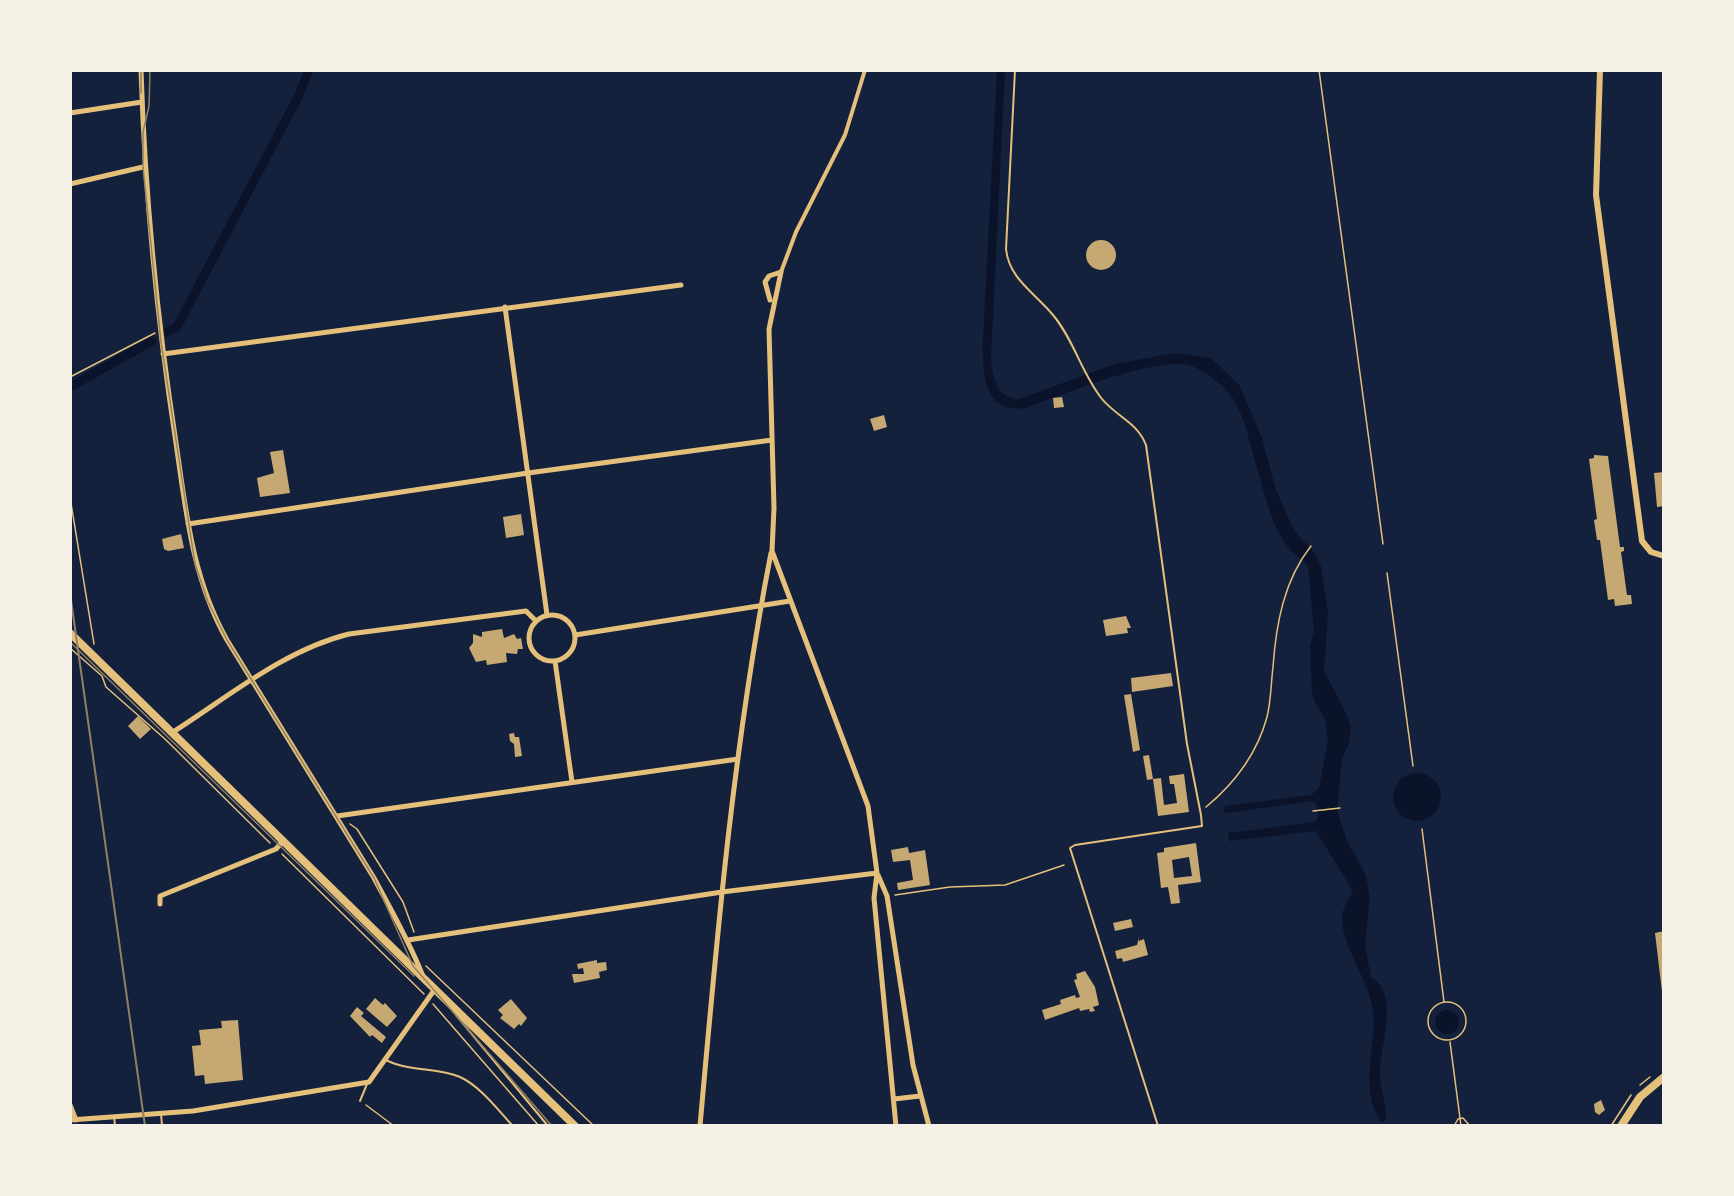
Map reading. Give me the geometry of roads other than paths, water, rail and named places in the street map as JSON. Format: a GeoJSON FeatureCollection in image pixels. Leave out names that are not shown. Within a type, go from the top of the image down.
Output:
{"type":"FeatureCollection","features":[{"type":"Feature","properties":{"kind":"main road"},"geometry":{"type":"LineString","coordinates":[[70,633],[575,1125]]}},
{"type":"Feature","properties":{"kind":"main road"},"geometry":{"type":"LineString","coordinates":[[1620,1125],[1640,1097],[1664,1077]]}},
{"type":"Feature","properties":{"kind":"street"},"geometry":{"type":"LineString","coordinates":[[141,70],[143,167],[161,342],[195,564],[208,602],[252,681],[337,816],[408,940],[423,976]]}},
{"type":"Feature","properties":{"kind":"street"},"geometry":{"type":"LineString","coordinates":[[700,1125],[722,892],[738,759],[761,605],[772,551],[774,508],[769,329],[772,302],[796,232],[845,135],[866,70]]}},
{"type":"Feature","properties":{"kind":"street"},"geometry":{"type":"LineString","coordinates":[[1600,70],[1596,195],[1602,246],[1642,541],[1651,552],[1664,556]]}},
{"type":"Feature","properties":{"kind":"street"},"geometry":{"type":"LineString","coordinates":[[70,112],[142,102]]}},
{"type":"Feature","properties":{"kind":"street"},"geometry":{"type":"LineString","coordinates":[[70,184],[143,167]]}},
{"type":"Feature","properties":{"kind":"street"},"geometry":{"type":"LineString","coordinates":[[772,302],[765,282],[769,276],[781,272]]}},
{"type":"Feature","properties":{"kind":"street"},"geometry":{"type":"LineString","coordinates":[[163,354],[681,285]]}},
{"type":"Feature","properties":{"kind":"street"},"geometry":{"type":"LineString","coordinates":[[761,299],[772,302]]}},
{"type":"Feature","properties":{"kind":"street"},"geometry":{"type":"LineString","coordinates":[[505,307],[547,615]]}},
{"type":"Feature","properties":{"kind":"street"},"geometry":{"type":"LineString","coordinates":[[188,524],[528,473],[772,440]]}},
{"type":"Feature","properties":{"kind":"street"},"geometry":{"type":"LineString","coordinates":[[772,551],[868,806],[877,873],[874,898],[896,1125]]}},
{"type":"Feature","properties":{"kind":"street"},"geometry":{"type":"LineString","coordinates":[[575,635],[790,602]]}},
{"type":"Feature","properties":{"kind":"street"},"geometry":{"type":"LineString","coordinates":[[173,732],[305,648],[349,634],[526,611],[536,621]]}},
{"type":"Feature","properties":{"kind":"street"},"geometry":{"type":"LineString","coordinates":[[547,615],[562,617],[573,627],[575,635],[573,649],[562,659],[555,661],[541,658],[531,648],[529,634],[536,621],[547,615]]}},
{"type":"Feature","properties":{"kind":"street"},"geometry":{"type":"LineString","coordinates":[[555,661],[572,783]]}},
{"type":"Feature","properties":{"kind":"street"},"geometry":{"type":"LineString","coordinates":[[337,816],[738,759]]}},
{"type":"Feature","properties":{"kind":"street"},"geometry":{"type":"LineString","coordinates":[[160,904],[160,896],[276,849],[283,841]]}},
{"type":"Feature","properties":{"kind":"street"},"geometry":{"type":"LineString","coordinates":[[408,940],[722,892],[877,873]]}},
{"type":"Feature","properties":{"kind":"street"},"geometry":{"type":"LineString","coordinates":[[877,873],[887,896],[920,1096],[929,1125]]}},
{"type":"Feature","properties":{"kind":"street"},"geometry":{"type":"LineString","coordinates":[[70,1105],[73,1120],[193,1111],[369,1082],[435,989]]}},
{"type":"Feature","properties":{"kind":"street"},"geometry":{"type":"LineString","coordinates":[[894,1099],[920,1096]]}},
{"type":"Feature","properties":{"kind":"lane"},"geometry":{"type":"LineString","coordinates":[[1015,70],[1007,263],[1016,278],[1055,316],[1093,386],[1112,409],[1137,428],[1146,446],[1187,744],[1200,811],[1202,826],[1074,845],[1070,848],[1158,1125]]}},
{"type":"Feature","properties":{"kind":"lane"},"geometry":{"type":"LineString","coordinates":[[435,989],[548,1125]]}},
{"type":"Feature","properties":{"kind":"lane"},"geometry":{"type":"LineString","coordinates":[[384,1059],[402,1067],[460,1077],[471,1084],[513,1125]]}},
{"type":"Feature","properties":{"kind":"lane"},"geometry":{"type":"LineString","coordinates":[[360,1101],[369,1082]]}},
{"type":"Feature","properties":{"kind":"lane"},"geometry":{"type":"LineString","coordinates":[[160,1113],[162,1125]]}},
{"type":"Feature","properties":{"kind":"lane"},"geometry":{"type":"LineString","coordinates":[[114,1116],[115,1125]]}},
{"type":"Feature","properties":{"kind":"water"},"geometry":{"type":"Polygon","coordinates":[[[997,71],[1005,71],[991,357],[994,378],[1000,390],[1011,398],[1019,399],[1115,364],[1175,353],[1211,358],[1240,386],[1262,438],[1276,490],[1294,530],[1315,554],[1321,566],[1328,614],[1324,671],[1347,715],[1351,729],[1348,746],[1342,758],[1337,811],[1347,841],[1366,875],[1370,898],[1365,946],[1371,977],[1380,985],[1387,1007],[1380,1069],[1386,1120],[1381,1122],[1370,1094],[1372,1005],[1343,931],[1344,909],[1353,891],[1316,831],[1229,841],[1228,833],[1315,822],[1318,817],[1316,804],[1312,801],[1226,813],[1223,810],[1225,806],[1311,795],[1319,788],[1328,739],[1325,719],[1314,701],[1312,691],[1310,646],[1314,631],[1308,565],[1287,546],[1279,534],[1267,503],[1245,425],[1234,400],[1217,381],[1197,368],[1178,364],[1135,371],[1085,386],[1026,408],[1011,408],[1000,404],[993,397],[985,376],[983,338],[997,71]]]}},
{"type":"Feature","properties":{"kind":"water"},"geometry":{"type":"Polygon","coordinates":[[[1417,773],[1434,780],[1441,797],[1434,814],[1417,821],[1400,814],[1393,797],[1400,780],[1417,773]]]}},
{"type":"Feature","properties":{"kind":"water"},"geometry":{"type":"Polygon","coordinates":[[[1447,1010],[1452,1011],[1458,1017],[1458,1027],[1452,1033],[1447,1034],[1442,1033],[1436,1027],[1435,1022],[1436,1017],[1442,1011],[1447,1010]]]}},
{"type":"Feature","properties":{"kind":"waterway"},"geometry":{"type":"LineString","coordinates":[[167,332],[177,327],[298,97],[309,70]]}},
{"type":"Feature","properties":{"kind":"waterway"},"geometry":{"type":"LineString","coordinates":[[70,387],[152,341]]}},
{"type":"Feature","properties":{"kind":"tram line"},"geometry":{"type":"LineString","coordinates":[[141,70],[141,93]]}},
{"type":"Feature","properties":{"kind":"tram line"},"geometry":{"type":"LineString","coordinates":[[150,70],[149,106],[143,132],[143,167],[161,342],[195,564],[208,602],[227,640],[374,878],[413,966],[552,1126]]}},
{"type":"Feature","properties":{"kind":"tram line"},"geometry":{"type":"LineString","coordinates":[[70,642],[414,976]]}},
{"type":"Feature","properties":{"kind":"railway"},"geometry":{"type":"LineString","coordinates":[[70,593],[145,1126]]}}]}
